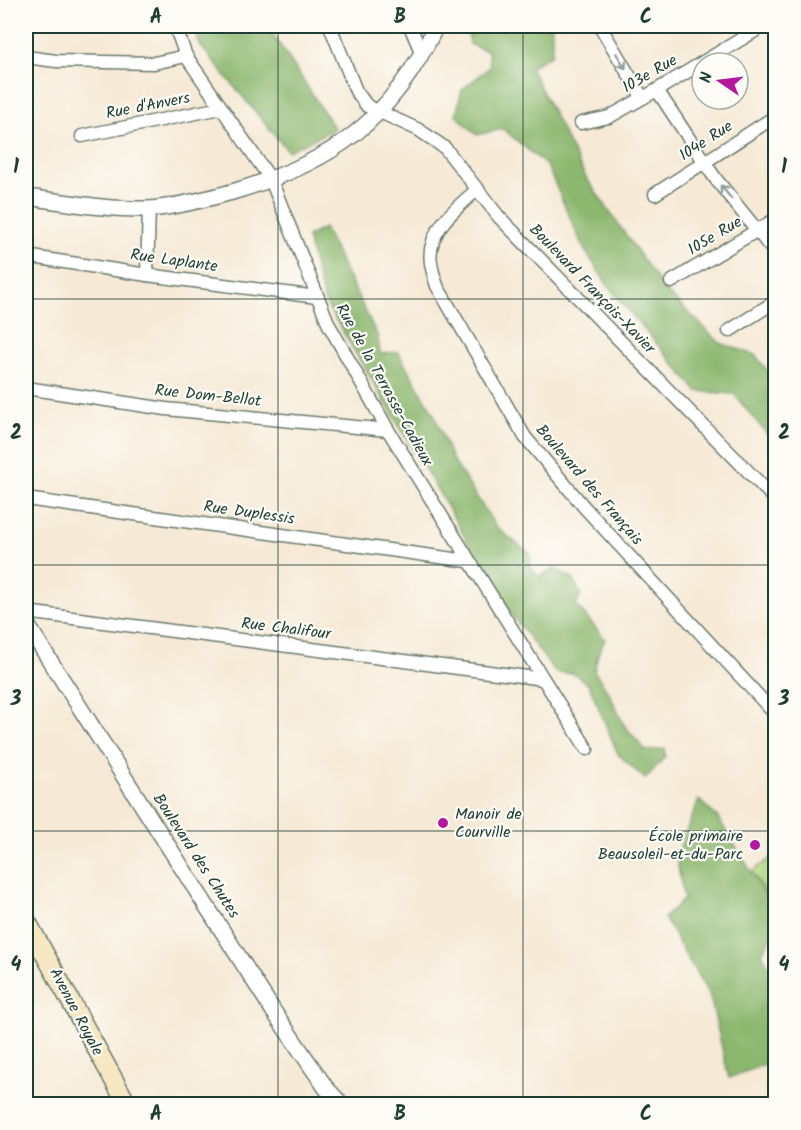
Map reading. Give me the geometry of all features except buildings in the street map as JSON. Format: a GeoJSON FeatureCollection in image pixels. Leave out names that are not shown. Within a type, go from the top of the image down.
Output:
{"type":"FeatureCollection","features":[{"type":"Feature","properties":{"kind":"main road","name":"Avenue Royale"},"geometry":{"type":"LineString","coordinates":[[26,920],[127,1104]]}},
{"type":"Feature","properties":{"kind":"street","name":"Rue de la Terrasse-Cadieux"},"geometry":{"type":"LineString","coordinates":[[174,26],[186,56],[271,180],[329,325],[388,430],[587,750]]}},
{"type":"Feature","properties":{"kind":"street","name":"Boulevard François-Xavier"},"geometry":{"type":"LineString","coordinates":[[330,26],[356,91],[367,106],[431,137],[445,148],[500,217],[776,500]]}},
{"type":"Feature","properties":{"kind":"street"},"geometry":{"type":"LineString","coordinates":[[410,26],[422,54]]}},
{"type":"Feature","properties":{"kind":"street"},"geometry":{"type":"LineString","coordinates":[[26,197],[99,206],[149,209],[215,197],[271,180],[303,167],[340,146],[379,112],[402,85],[422,54],[436,26]]}},
{"type":"Feature","properties":{"kind":"street"},"geometry":{"type":"LineString","coordinates":[[600,26],[642,97]]}},
{"type":"Feature","properties":{"kind":"street","name":"103e Rue"},"geometry":{"type":"LineString","coordinates":[[581,123],[609,117],[763,26]]}},
{"type":"Feature","properties":{"kind":"street"},"geometry":{"type":"LineString","coordinates":[[26,57],[56,61],[154,63],[186,56]]}},
{"type":"Feature","properties":{"kind":"street"},"geometry":{"type":"LineString","coordinates":[[657,90],[715,178],[776,254]]}},
{"type":"Feature","properties":{"kind":"street","name":"Rue d'Anvers"},"geometry":{"type":"LineString","coordinates":[[82,136],[221,108]]}},
{"type":"Feature","properties":{"kind":"street","name":"104e Rue"},"geometry":{"type":"LineString","coordinates":[[655,194],[776,116]]}},
{"type":"Feature","properties":{"kind":"street","name":"Boulevard des Français"},"geometry":{"type":"LineString","coordinates":[[478,189],[447,216],[433,240],[430,261],[437,286],[525,437],[585,508],[776,715]]}},
{"type":"Feature","properties":{"kind":"street"},"geometry":{"type":"LineString","coordinates":[[147,275],[149,209]]}},
{"type":"Feature","properties":{"kind":"street","name":"105e Rue"},"geometry":{"type":"LineString","coordinates":[[671,282],[776,219]]}},
{"type":"Feature","properties":{"kind":"street","name":"Rue Laplante"},"geometry":{"type":"LineString","coordinates":[[26,256],[147,275],[317,297]]}},
{"type":"Feature","properties":{"kind":"street"},"geometry":{"type":"LineString","coordinates":[[729,331],[776,301]]}},
{"type":"Feature","properties":{"kind":"street","name":"Rue Dom-Bellot"},"geometry":{"type":"LineString","coordinates":[[26,388],[166,409],[388,430]]}},
{"type":"Feature","properties":{"kind":"street","name":"Rue Duplessis"},"geometry":{"type":"LineString","coordinates":[[26,499],[468,561]]}},
{"type":"Feature","properties":{"kind":"street","name":"Rue Chalifour"},"geometry":{"type":"LineString","coordinates":[[26,610],[34,613],[543,679]]}},
{"type":"Feature","properties":{"kind":"street","name":"Boulevard des Chutes"},"geometry":{"type":"LineString","coordinates":[[26,623],[274,1012],[326,1088],[341,1104]]}},
{"type":"Feature","properties":{"kind":"green space"},"geometry":{"type":"Polygon","coordinates":[[[193,26],[258,26],[272,33],[335,129],[288,151],[199,44],[193,26]]]}},
{"type":"Feature","properties":{"kind":"green space"},"geometry":{"type":"Polygon","coordinates":[[[468,26],[552,26],[552,54],[530,67],[586,178],[663,288],[720,343],[755,355],[775,380],[775,444],[734,394],[697,391],[611,290],[584,249],[547,166],[503,129],[477,135],[456,115],[462,90],[490,67],[488,51],[469,44],[468,26]]]}},
{"type":"Feature","properties":{"kind":"green space"},"geometry":{"type":"Polygon","coordinates":[[[324,228],[378,337],[380,354],[398,352],[434,414],[452,459],[496,527],[530,554],[531,568],[539,577],[554,568],[572,578],[581,594],[576,605],[605,639],[594,671],[609,693],[624,725],[646,751],[665,749],[665,757],[645,779],[618,754],[589,685],[573,673],[556,673],[497,595],[453,516],[324,300],[307,237],[324,228]]]}},
{"type":"Feature","properties":{"kind":"green space"},"geometry":{"type":"Polygon","coordinates":[[[699,800],[718,818],[775,910],[775,931],[762,953],[775,980],[775,1064],[773,1061],[729,1078],[710,996],[664,918],[684,899],[676,856],[699,800]]]}},
{"type":"Feature","properties":{"kind":"green space"},"geometry":{"type":"Polygon","coordinates":[[[775,855],[775,910],[752,872],[775,855]]]}},
{"type":"Feature","properties":{"kind":"place","name":"Manoir de Courville"},"geometry":{"type":"Point","coordinates":[443,823]}},
{"type":"Feature","properties":{"kind":"place","name":"École primaire Beausoleil-et-du-Parc"},"geometry":{"type":"Point","coordinates":[755,845]}}]}
